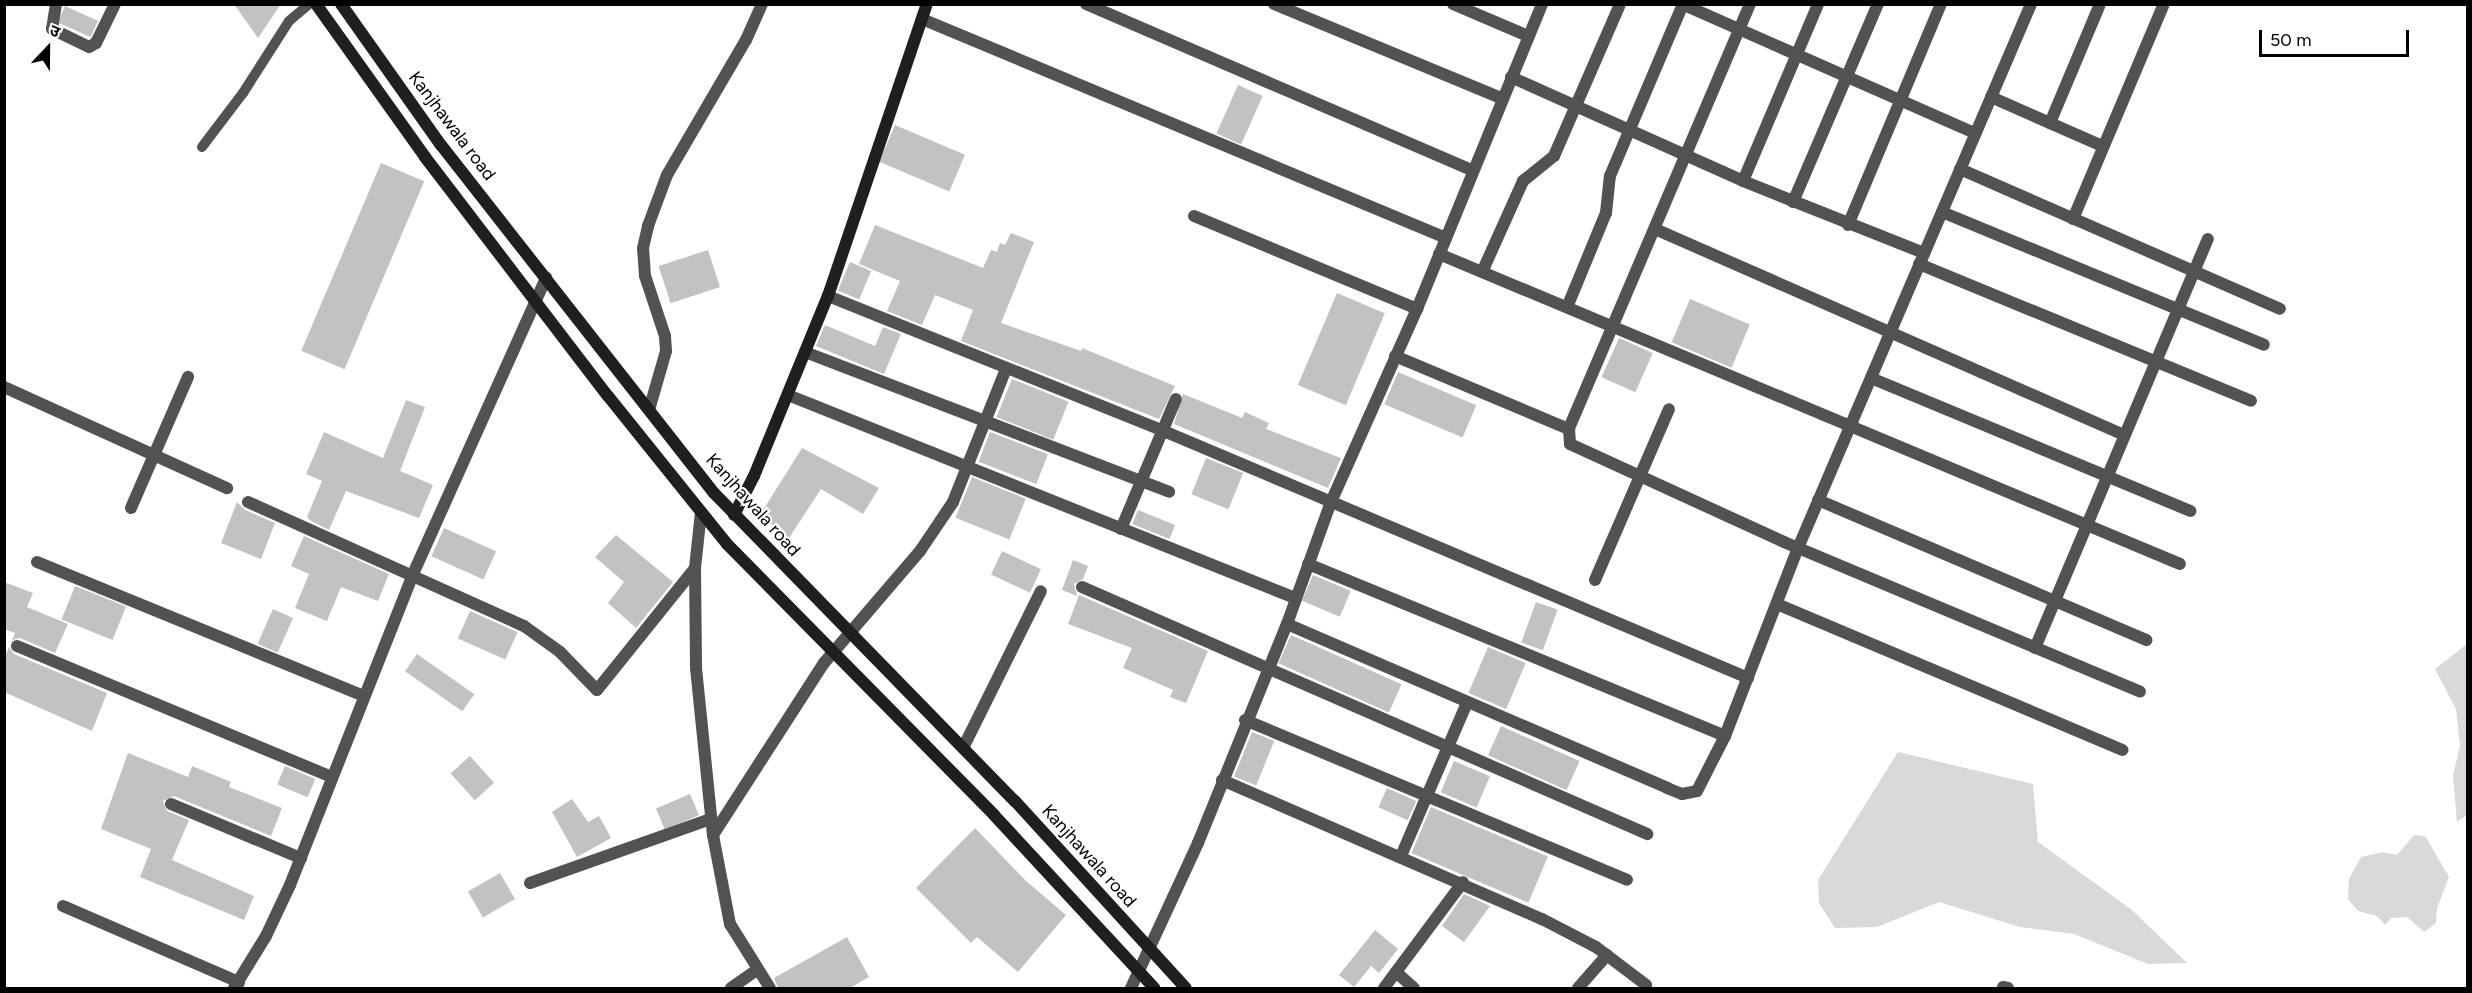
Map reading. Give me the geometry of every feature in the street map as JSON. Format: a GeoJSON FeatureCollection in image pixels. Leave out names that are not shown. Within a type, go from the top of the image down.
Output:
{"type":"FeatureCollection","features":[{"type":"Feature","properties":{"kind":"main road"},"geometry":{"type":"LineString","coordinates":[[316,4],[533,298],[727,544],[994,814],[1154,988]]}},
{"type":"Feature","properties":{"kind":"main road","name":"Kanjhawala road"},"geometry":{"type":"LineString","coordinates":[[341,4],[441,145],[734,515],[963,748],[1186,988]]}},
{"type":"Feature","properties":{"kind":"main road"},"geometry":{"type":"LineString","coordinates":[[734,515],[788,395],[828,296],[927,4]]}},
{"type":"Feature","properties":{"kind":"street"},"geometry":{"type":"LineString","coordinates":[[56,4],[52,29],[88,47],[96,43],[115,4]]}},
{"type":"Feature","properties":{"kind":"street"},"geometry":{"type":"LineString","coordinates":[[649,410],[666,351],[665,336],[645,276],[643,248],[648,226],[667,175],[746,40],[762,4]]}},
{"type":"Feature","properties":{"kind":"street"},"geometry":{"type":"LineString","coordinates":[[1086,4],[1473,171]]}},
{"type":"Feature","properties":{"kind":"street"},"geometry":{"type":"LineString","coordinates":[[1274,4],[1501,98]]}},
{"type":"Feature","properties":{"kind":"street"},"geometry":{"type":"LineString","coordinates":[[1453,4],[1528,36]]}},
{"type":"Feature","properties":{"kind":"street"},"geometry":{"type":"LineString","coordinates":[[1131,988],[1140,973],[1222,780],[1245,720],[1287,624],[1331,502],[1417,309],[1501,98],[1542,4]]}},
{"type":"Feature","properties":{"kind":"street"},"geometry":{"type":"LineString","coordinates":[[1483,270],[1523,180],[1554,156],[1620,4]]}},
{"type":"Feature","properties":{"kind":"street"},"geometry":{"type":"LineString","coordinates":[[1750,4],[1617,325],[1569,429],[1569,444],[1575,450],[1798,548],[2140,692]]}},
{"type":"Feature","properties":{"kind":"street"},"geometry":{"type":"LineString","coordinates":[[1743,181],[1818,4]]}},
{"type":"Feature","properties":{"kind":"street"},"geometry":{"type":"LineString","coordinates":[[1793,202],[1878,4]]}},
{"type":"Feature","properties":{"kind":"street"},"geometry":{"type":"LineString","coordinates":[[1848,225],[1941,4]]}},
{"type":"Feature","properties":{"kind":"street"},"geometry":{"type":"LineString","coordinates":[[1287,624],[1682,794],[1697,791],[1725,736],[1798,548],[2031,4]]}},
{"type":"Feature","properties":{"kind":"street"},"geometry":{"type":"LineString","coordinates":[[2050,123],[2100,4]]}},
{"type":"Feature","properties":{"kind":"street"},"geometry":{"type":"LineString","coordinates":[[1568,305],[1602,223],[1610,176],[1683,5],[1975,134]]}},
{"type":"Feature","properties":{"kind":"street"},"geometry":{"type":"LineString","coordinates":[[2073,219],[2162,5]]}},
{"type":"Feature","properties":{"kind":"street"},"geometry":{"type":"LineString","coordinates":[[922,19],[1446,238]]}},
{"type":"Feature","properties":{"kind":"street"},"geometry":{"type":"LineString","coordinates":[[1511,77],[2155,362],[2251,401]]}},
{"type":"Feature","properties":{"kind":"street"},"geometry":{"type":"LineString","coordinates":[[1991,97],[2102,146]]}},
{"type":"Feature","properties":{"kind":"street"},"geometry":{"type":"LineString","coordinates":[[1960,169],[2280,309]]}},
{"type":"Feature","properties":{"kind":"street"},"geometry":{"type":"LineString","coordinates":[[1942,212],[2264,345]]}},
{"type":"Feature","properties":{"kind":"street"},"geometry":{"type":"LineString","coordinates":[[1194,216],[1417,309]]}},
{"type":"Feature","properties":{"kind":"street"},"geometry":{"type":"LineString","coordinates":[[1655,229],[2124,435]]}},
{"type":"Feature","properties":{"kind":"street"},"geometry":{"type":"LineString","coordinates":[[2035,648],[2053,600],[2208,239]]}},
{"type":"Feature","properties":{"kind":"street"},"geometry":{"type":"LineString","coordinates":[[1439,254],[1617,325],[2180,564]]}},
{"type":"Feature","properties":{"kind":"street"},"geometry":{"type":"LineString","coordinates":[[63,906],[236,985],[266,936],[301,858],[413,574],[533,298],[546,278]]}},
{"type":"Feature","properties":{"kind":"street"},"geometry":{"type":"LineString","coordinates":[[828,296],[1163,431],[1748,678]]}},
{"type":"Feature","properties":{"kind":"street"},"geometry":{"type":"LineString","coordinates":[[805,352],[1170,492]]}},
{"type":"Feature","properties":{"kind":"street"},"geometry":{"type":"LineString","coordinates":[[1395,356],[1569,429]]}},
{"type":"Feature","properties":{"kind":"street"},"geometry":{"type":"LineString","coordinates":[[713,835],[833,652],[933,533],[969,467],[1005,369]]}},
{"type":"Feature","properties":{"kind":"street"},"geometry":{"type":"LineString","coordinates":[[131,508],[188,377]]}},
{"type":"Feature","properties":{"kind":"street"},"geometry":{"type":"LineString","coordinates":[[1871,378],[2105,478],[2190,511]]}},
{"type":"Feature","properties":{"kind":"street"},"geometry":{"type":"LineString","coordinates":[[4,387],[227,488]]}},
{"type":"Feature","properties":{"kind":"street"},"geometry":{"type":"LineString","coordinates":[[788,395],[1295,598]]}},
{"type":"Feature","properties":{"kind":"street"},"geometry":{"type":"LineString","coordinates":[[1121,529],[1176,399]]}},
{"type":"Feature","properties":{"kind":"street"},"geometry":{"type":"LineString","coordinates":[[1595,580],[1669,409]]}},
{"type":"Feature","properties":{"kind":"street"},"geometry":{"type":"LineString","coordinates":[[1818,501],[2146,640]]}},
{"type":"Feature","properties":{"kind":"street"},"geometry":{"type":"LineString","coordinates":[[248,502],[413,574],[537,633],[597,690],[695,568]]}},
{"type":"Feature","properties":{"kind":"street"},"geometry":{"type":"LineString","coordinates":[[701,512],[695,568],[696,668],[713,835],[730,924],[770,988]]}},
{"type":"Feature","properties":{"kind":"street"},"geometry":{"type":"LineString","coordinates":[[37,562],[363,696]]}},
{"type":"Feature","properties":{"kind":"street"},"geometry":{"type":"LineString","coordinates":[[1308,564],[1725,736]]}},
{"type":"Feature","properties":{"kind":"street"},"geometry":{"type":"LineString","coordinates":[[1082,588],[1647,834]]}},
{"type":"Feature","properties":{"kind":"street"},"geometry":{"type":"LineString","coordinates":[[963,748],[1041,591]]}},
{"type":"Feature","properties":{"kind":"street"},"geometry":{"type":"LineString","coordinates":[[1777,603],[2122,750]]}},
{"type":"Feature","properties":{"kind":"street"},"geometry":{"type":"LineString","coordinates":[[17,646],[333,777]]}},
{"type":"Feature","properties":{"kind":"street"},"geometry":{"type":"LineString","coordinates":[[1401,856],[1467,703]]}},
{"type":"Feature","properties":{"kind":"street"},"geometry":{"type":"LineString","coordinates":[[1245,720],[1627,880]]}},
{"type":"Feature","properties":{"kind":"street"},"geometry":{"type":"LineString","coordinates":[[1222,780],[1462,882],[1581,938],[1647,985]]}},
{"type":"Feature","properties":{"kind":"street"},"geometry":{"type":"LineString","coordinates":[[171,804],[301,858]]}},
{"type":"Feature","properties":{"kind":"street"},"geometry":{"type":"LineString","coordinates":[[530,884],[711,819]]}},
{"type":"Feature","properties":{"kind":"street"},"geometry":{"type":"LineString","coordinates":[[1384,988],[1462,882]]}},
{"type":"Feature","properties":{"kind":"street"},"geometry":{"type":"LineString","coordinates":[[1578,988],[1607,955]]}},
{"type":"Feature","properties":{"kind":"street"},"geometry":{"type":"LineString","coordinates":[[731,988],[757,970]]}},
{"type":"Feature","properties":{"kind":"street"},"geometry":{"type":"LineString","coordinates":[[1396,972],[1414,988]]}},
{"type":"Feature","properties":{"kind":"lane"},"geometry":{"type":"LineString","coordinates":[[202,147],[243,93],[289,21],[309,4]]}},
{"type":"Feature","properties":{"kind":"shaded area"},"geometry":{"type":"Polygon","coordinates":[[[2467,644],[2467,815],[2457,822],[2453,775],[2460,746],[2456,709],[2435,669],[2467,644]]]}},
{"type":"Feature","properties":{"kind":"shaded area"},"geometry":{"type":"Polygon","coordinates":[[[1898,752],[2033,784],[2038,842],[2132,910],[2187,963],[2148,964],[2074,934],[2020,927],[1939,902],[1877,927],[1835,928],[1819,903],[1818,880],[1898,752]]]}},
{"type":"Feature","properties":{"kind":"shaded area"},"geometry":{"type":"Polygon","coordinates":[[[2414,835],[2425,836],[2449,877],[2437,908],[2436,923],[2424,932],[2407,917],[2391,918],[2385,925],[2377,916],[2358,911],[2348,899],[2349,879],[2361,857],[2383,852],[2397,855],[2414,835]]]}},
{"type":"Feature","properties":{"kind":"building"},"geometry":{"type":"Polygon","coordinates":[[[234,4],[281,4],[258,38],[234,4]]]}},
{"type":"Feature","properties":{"kind":"building"},"geometry":{"type":"Polygon","coordinates":[[[65,6],[98,21],[91,37],[58,22],[65,6]]]}},
{"type":"Feature","properties":{"kind":"building"},"geometry":{"type":"Polygon","coordinates":[[[1238,85],[1263,96],[1241,144],[1216,133],[1238,85]]]}},
{"type":"Feature","properties":{"kind":"building"},"geometry":{"type":"Polygon","coordinates":[[[895,125],[965,155],[949,192],[879,162],[895,125]]]}},
{"type":"Feature","properties":{"kind":"building"},"geometry":{"type":"Polygon","coordinates":[[[381,163],[424,181],[345,369],[301,351],[381,163]]]}},
{"type":"Feature","properties":{"kind":"building"},"geometry":{"type":"Polygon","coordinates":[[[875,225],[983,268],[991,250],[997,252],[1000,243],[1005,245],[1011,233],[1034,242],[1001,323],[1081,351],[1082,348],[1175,386],[1159,419],[961,341],[973,310],[935,295],[922,325],[887,311],[900,281],[859,264],[875,225]]]}},
{"type":"Feature","properties":{"kind":"building"},"geometry":{"type":"Polygon","coordinates":[[[708,250],[720,287],[671,303],[659,266],[708,250]]]}},
{"type":"Feature","properties":{"kind":"building"},"geometry":{"type":"Polygon","coordinates":[[[850,262],[871,271],[859,300],[838,291],[850,262]]]}},
{"type":"Feature","properties":{"kind":"building"},"geometry":{"type":"Polygon","coordinates":[[[1337,293],[1385,313],[1346,405],[1298,385],[1337,293]]]}},
{"type":"Feature","properties":{"kind":"building"},"geometry":{"type":"Polygon","coordinates":[[[1690,299],[1750,324],[1731,368],[1672,342],[1690,299]]]}},
{"type":"Feature","properties":{"kind":"building"},"geometry":{"type":"Polygon","coordinates":[[[825,325],[875,346],[883,327],[901,334],[884,374],[816,346],[825,325]]]}},
{"type":"Feature","properties":{"kind":"building"},"geometry":{"type":"Polygon","coordinates":[[[1619,338],[1653,353],[1635,392],[1602,377],[1619,338]]]}},
{"type":"Feature","properties":{"kind":"building"},"geometry":{"type":"Polygon","coordinates":[[[1398,372],[1476,405],[1463,437],[1384,404],[1398,372]]]}},
{"type":"Feature","properties":{"kind":"building"},"geometry":{"type":"Polygon","coordinates":[[[1012,379],[1069,402],[1053,440],[997,417],[1012,379]]]}},
{"type":"Feature","properties":{"kind":"building"},"geometry":{"type":"Polygon","coordinates":[[[1183,394],[1242,418],[1245,412],[1269,423],[1266,429],[1341,458],[1328,488],[1174,424],[1183,394]]]}},
{"type":"Feature","properties":{"kind":"building"},"geometry":{"type":"Polygon","coordinates":[[[406,400],[425,407],[400,471],[433,485],[419,518],[346,491],[329,530],[311,521],[307,517],[322,481],[306,474],[324,432],[383,458],[406,400]]]}},
{"type":"Feature","properties":{"kind":"building"},"geometry":{"type":"Polygon","coordinates":[[[990,432],[1048,454],[1036,484],[979,462],[990,432]]]}},
{"type":"Feature","properties":{"kind":"building"},"geometry":{"type":"Polygon","coordinates":[[[802,448],[879,488],[863,514],[821,489],[789,538],[760,515],[802,448]]]}},
{"type":"Feature","properties":{"kind":"building"},"geometry":{"type":"Polygon","coordinates":[[[1206,458],[1243,473],[1228,509],[1191,494],[1206,458]]]}},
{"type":"Feature","properties":{"kind":"building"},"geometry":{"type":"Polygon","coordinates":[[[972,477],[1026,499],[1009,540],[956,518],[972,477]]]}},
{"type":"Feature","properties":{"kind":"building"},"geometry":{"type":"Polygon","coordinates":[[[237,502],[245,510],[275,523],[261,559],[221,543],[237,502]]]}},
{"type":"Feature","properties":{"kind":"building"},"geometry":{"type":"Polygon","coordinates":[[[1138,510],[1175,525],[1169,539],[1132,524],[1138,510]]]}},
{"type":"Feature","properties":{"kind":"building"},"geometry":{"type":"Polygon","coordinates":[[[444,528],[496,551],[483,580],[431,556],[444,528]]]}},
{"type":"Feature","properties":{"kind":"building"},"geometry":{"type":"Polygon","coordinates":[[[616,535],[673,582],[636,628],[608,603],[624,582],[595,557],[616,535]]]}},
{"type":"Feature","properties":{"kind":"building"},"geometry":{"type":"Polygon","coordinates":[[[304,536],[389,574],[378,601],[341,587],[327,621],[295,608],[309,574],[291,566],[304,536]]]}},
{"type":"Feature","properties":{"kind":"building"},"geometry":{"type":"Polygon","coordinates":[[[1002,551],[1041,569],[1030,593],[991,575],[1002,551]]]}},
{"type":"Feature","properties":{"kind":"building"},"geometry":{"type":"Polygon","coordinates":[[[1073,560],[1088,566],[1083,579],[1074,584],[1077,596],[1062,590],[1073,560]]]}},
{"type":"Feature","properties":{"kind":"building"},"geometry":{"type":"Polygon","coordinates":[[[1313,575],[1351,591],[1340,617],[1302,601],[1313,575]]]}},
{"type":"Feature","properties":{"kind":"building"},"geometry":{"type":"Polygon","coordinates":[[[4,582],[33,593],[27,607],[68,624],[55,653],[20,638],[12,640],[15,633],[4,629],[4,582]]]}},
{"type":"Feature","properties":{"kind":"building"},"geometry":{"type":"Polygon","coordinates":[[[75,586],[126,607],[113,640],[62,619],[75,586]]]}},
{"type":"Feature","properties":{"kind":"building"},"geometry":{"type":"Polygon","coordinates":[[[1079,595],[1208,651],[1186,703],[1170,697],[1173,690],[1123,668],[1132,648],[1068,624],[1079,595]]]}},
{"type":"Feature","properties":{"kind":"building"},"geometry":{"type":"Polygon","coordinates":[[[1536,602],[1558,610],[1543,650],[1521,642],[1536,602]]]}},
{"type":"Feature","properties":{"kind":"building"},"geometry":{"type":"Polygon","coordinates":[[[273,609],[293,618],[278,653],[258,644],[273,609]]]}},
{"type":"Feature","properties":{"kind":"building"},"geometry":{"type":"Polygon","coordinates":[[[470,611],[518,632],[505,660],[458,638],[470,611]]]}},
{"type":"Feature","properties":{"kind":"building"},"geometry":{"type":"Polygon","coordinates":[[[1291,635],[1402,684],[1389,713],[1278,663],[1291,635]]]}},
{"type":"Feature","properties":{"kind":"building"},"geometry":{"type":"Polygon","coordinates":[[[9,647],[14,654],[107,693],[92,731],[4,692],[4,658],[9,647]]]}},
{"type":"Feature","properties":{"kind":"building"},"geometry":{"type":"Polygon","coordinates":[[[1488,647],[1526,663],[1506,709],[1468,693],[1488,647]]]}},
{"type":"Feature","properties":{"kind":"building"},"geometry":{"type":"Polygon","coordinates":[[[417,654],[474,694],[462,711],[405,671],[417,654]]]}},
{"type":"Feature","properties":{"kind":"building"},"geometry":{"type":"Polygon","coordinates":[[[1501,726],[1580,761],[1567,790],[1488,755],[1501,726]]]}},
{"type":"Feature","properties":{"kind":"building"},"geometry":{"type":"Polygon","coordinates":[[[1252,732],[1274,741],[1256,785],[1234,777],[1252,732]]]}},
{"type":"Feature","properties":{"kind":"building"},"geometry":{"type":"Polygon","coordinates":[[[128,753],[188,777],[192,766],[231,782],[229,787],[282,808],[271,836],[174,796],[163,801],[167,811],[189,820],[172,860],[254,896],[244,920],[140,877],[151,849],[101,829],[128,753]]]}},
{"type":"Feature","properties":{"kind":"building"},"geometry":{"type":"Polygon","coordinates":[[[470,756],[494,783],[475,800],[451,773],[470,756]]]}},
{"type":"Feature","properties":{"kind":"building"},"geometry":{"type":"Polygon","coordinates":[[[1454,761],[1490,776],[1477,808],[1441,792],[1454,761]]]}},
{"type":"Feature","properties":{"kind":"building"},"geometry":{"type":"Polygon","coordinates":[[[285,766],[315,779],[308,797],[277,784],[285,766]]]}},
{"type":"Feature","properties":{"kind":"building"},"geometry":{"type":"Polygon","coordinates":[[[1387,788],[1416,801],[1408,820],[1378,807],[1387,788]]]}},
{"type":"Feature","properties":{"kind":"building"},"geometry":{"type":"Polygon","coordinates":[[[690,794],[699,815],[665,830],[656,808],[690,794]]]}},
{"type":"Feature","properties":{"kind":"building"},"geometry":{"type":"Polygon","coordinates":[[[572,799],[588,822],[599,816],[611,838],[577,857],[552,812],[572,799]]]}},
{"type":"Feature","properties":{"kind":"building"},"geometry":{"type":"Polygon","coordinates":[[[1431,807],[1548,857],[1528,903],[1411,853],[1431,807]]]}},
{"type":"Feature","properties":{"kind":"building"},"geometry":{"type":"Polygon","coordinates":[[[975,828],[1025,880],[1066,915],[1018,972],[977,937],[971,943],[916,888],[975,828]]]}},
{"type":"Feature","properties":{"kind":"building"},"geometry":{"type":"Polygon","coordinates":[[[500,873],[515,899],[483,917],[468,892],[500,873]]]}},
{"type":"Feature","properties":{"kind":"building"},"geometry":{"type":"Polygon","coordinates":[[[1464,894],[1490,906],[1464,942],[1442,926],[1464,894]]]}},
{"type":"Feature","properties":{"kind":"building"},"geometry":{"type":"Polygon","coordinates":[[[1375,930],[1398,949],[1379,973],[1371,966],[1354,987],[1339,975],[1375,930]]]}},
{"type":"Feature","properties":{"kind":"building"},"geometry":{"type":"Polygon","coordinates":[[[847,937],[869,977],[850,988],[778,988],[774,978],[847,937]]]}}]}
